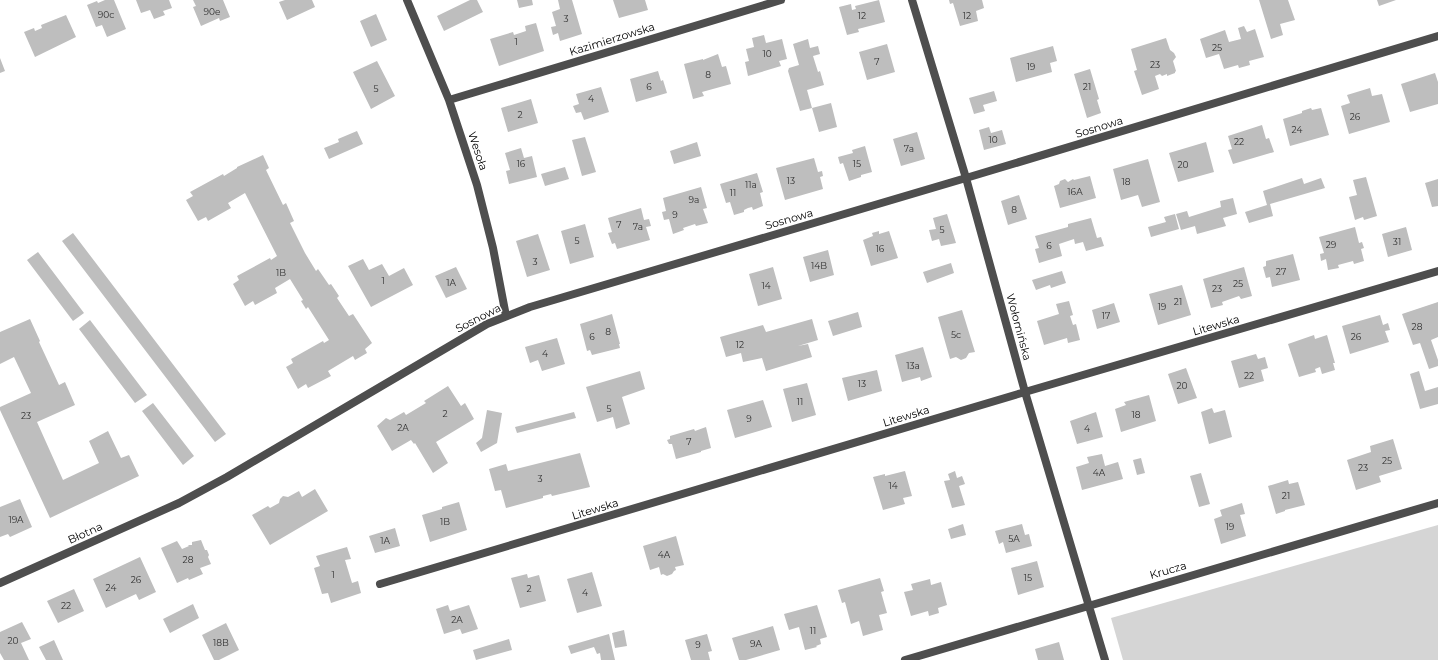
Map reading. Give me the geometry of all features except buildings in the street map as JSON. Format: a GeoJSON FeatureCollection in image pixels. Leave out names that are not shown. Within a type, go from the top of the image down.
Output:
{"type":"FeatureCollection","features":[{"type":"Feature","properties":{"kind":"street","name":"Wesoła"},"geometry":{"type":"LineString","coordinates":[[407,0],[450,100],[486,215],[506,316]]}},
{"type":"Feature","properties":{"kind":"street","name":"Kazimierzowska"},"geometry":{"type":"LineString","coordinates":[[450,100],[782,0]]}},
{"type":"Feature","properties":{"kind":"street","name":"Wołomińska"},"geometry":{"type":"LineString","coordinates":[[912,0],[966,178],[1025,392],[1090,605],[1105,660]]}},
{"type":"Feature","properties":{"kind":"street","name":"Sosnowa"},"geometry":{"type":"LineString","coordinates":[[180,503],[487,324],[506,316],[537,305],[1438,36]]}},
{"type":"Feature","properties":{"kind":"street","name":"Litewska"},"geometry":{"type":"LineString","coordinates":[[380,584],[1438,271]]}},
{"type":"Feature","properties":{"kind":"street","name":"Błotna"},"geometry":{"type":"LineString","coordinates":[[0,582],[180,503]]}},
{"type":"Feature","properties":{"kind":"street","name":"Krucza"},"geometry":{"type":"LineString","coordinates":[[905,660],[1438,503]]}},
{"type":"Feature","properties":{"kind":"shaded area"},"geometry":{"type":"Polygon","coordinates":[[[1438,525],[1438,660],[1123,660],[1111,618],[1438,525]]]}}]}
